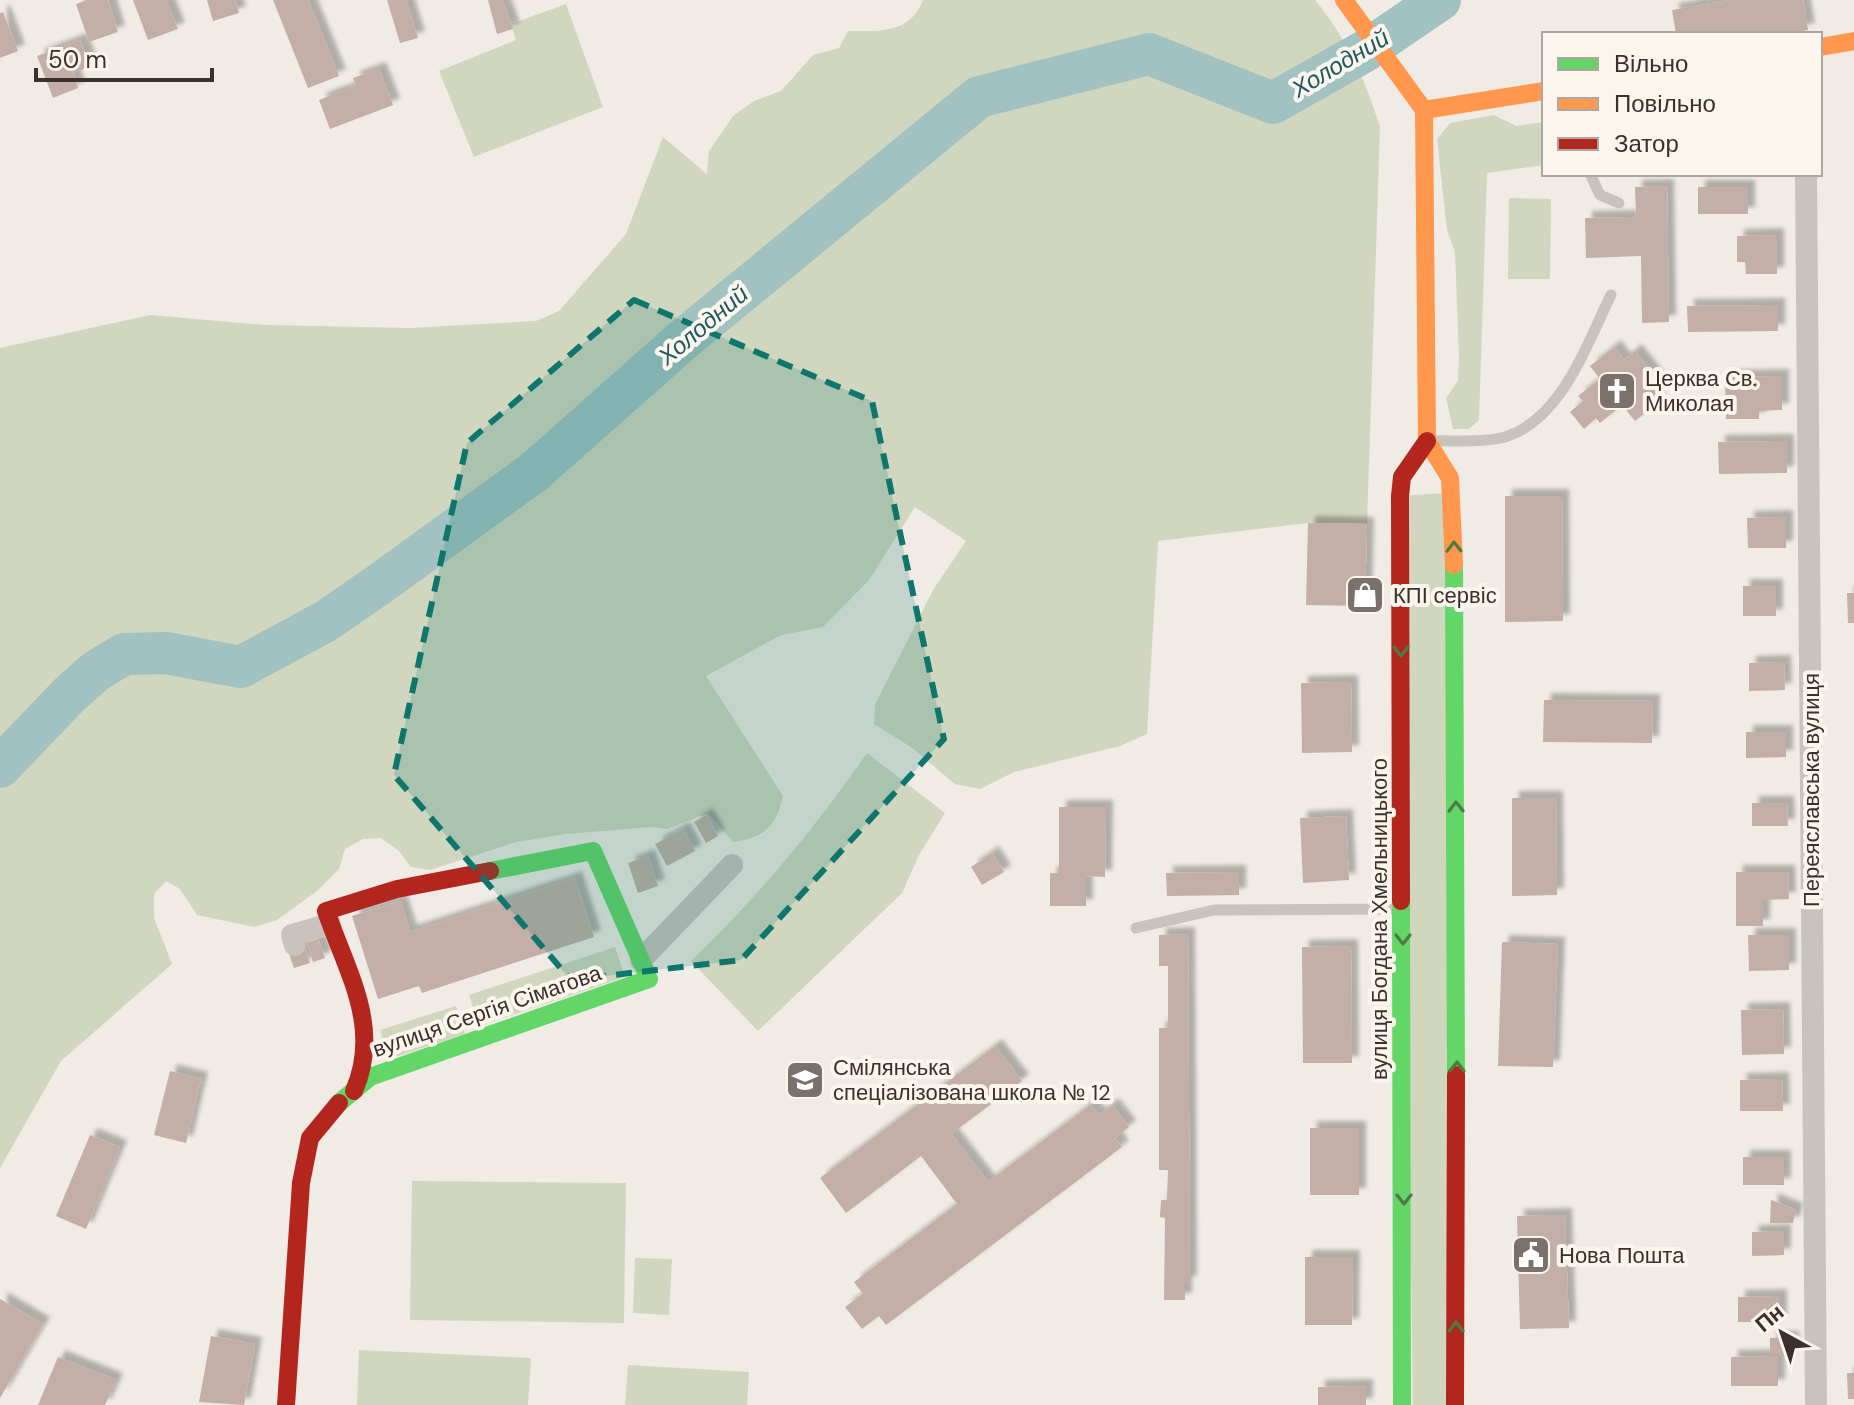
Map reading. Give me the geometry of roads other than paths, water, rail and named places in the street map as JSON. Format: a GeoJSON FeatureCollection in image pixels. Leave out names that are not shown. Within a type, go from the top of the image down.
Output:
{"type":"FeatureCollection","features":[{"type":"Feature","properties":{"kind":"main road"},"geometry":{"type":"LineString","coordinates":[[1344,0],[1388,65],[1424,110],[1427,441],[1450,478],[1453,493],[1457,902],[1455,1405]]}},
{"type":"Feature","properties":{"kind":"main road"},"geometry":{"type":"LineString","coordinates":[[1822,47],[1854,41]]}},
{"type":"Feature","properties":{"kind":"main road"},"geometry":{"type":"LineString","coordinates":[[1424,110],[1542,91]]}},
{"type":"Feature","properties":{"kind":"main road","name":"вулиця Богдана Хмельницького"},"geometry":{"type":"LineString","coordinates":[[1402,1405],[1400,496],[1402,477],[1427,441]]}},
{"type":"Feature","properties":{"kind":"main road"},"geometry":{"type":"LineString","coordinates":[[354,1091],[365,1067],[367,1049],[363,1025],[311,935],[326,911],[397,889],[593,851],[641,960]]}},
{"type":"Feature","properties":{"kind":"main road","name":"вулиця Сергія Сімагова"},"geometry":{"type":"LineString","coordinates":[[286,1405],[301,1183],[310,1138],[370,1077],[649,979],[641,960]]}},
{"type":"Feature","properties":{"kind":"street","name":"Переяславська вулиця"},"geometry":{"type":"LineString","coordinates":[[1806,176],[1816,1405]]}},
{"type":"Feature","properties":{"kind":"street"},"geometry":{"type":"LineString","coordinates":[[641,960],[732,865]]}},
{"type":"Feature","properties":{"kind":"lane"},"geometry":{"type":"LineString","coordinates":[[1591,176],[1600,195],[1619,203]]}},
{"type":"Feature","properties":{"kind":"lane"},"geometry":{"type":"LineString","coordinates":[[1427,441],[1500,438],[1533,424],[1567,382],[1611,295]]}},
{"type":"Feature","properties":{"kind":"lane"},"geometry":{"type":"LineString","coordinates":[[1136,928],[1214,910],[1403,909]]}},
{"type":"Feature","properties":{"kind":"waterway","name":"Холодний"},"geometry":{"type":"LineString","coordinates":[[0,767],[69,695],[96,671],[124,654],[166,653],[241,667],[326,621],[534,472],[684,339],[979,97],[1149,54],[1273,103],[1365,51],[1440,0]]}},
{"type":"Feature","properties":{"kind":"place","name":"Церква Св. Миколая"},"geometry":{"type":"Point","coordinates":[1617,391]}},
{"type":"Feature","properties":{"kind":"place","name":"КПІ сервіс"},"geometry":{"type":"Point","coordinates":[1365,595]}},
{"type":"Feature","properties":{"kind":"place","name":"Смілянська спеціалізована школа № 12"},"geometry":{"type":"Point","coordinates":[805,1080]}},
{"type":"Feature","properties":{"kind":"place","name":"Нова Пошта"},"geometry":{"type":"Point","coordinates":[1531,1255]}}]}
